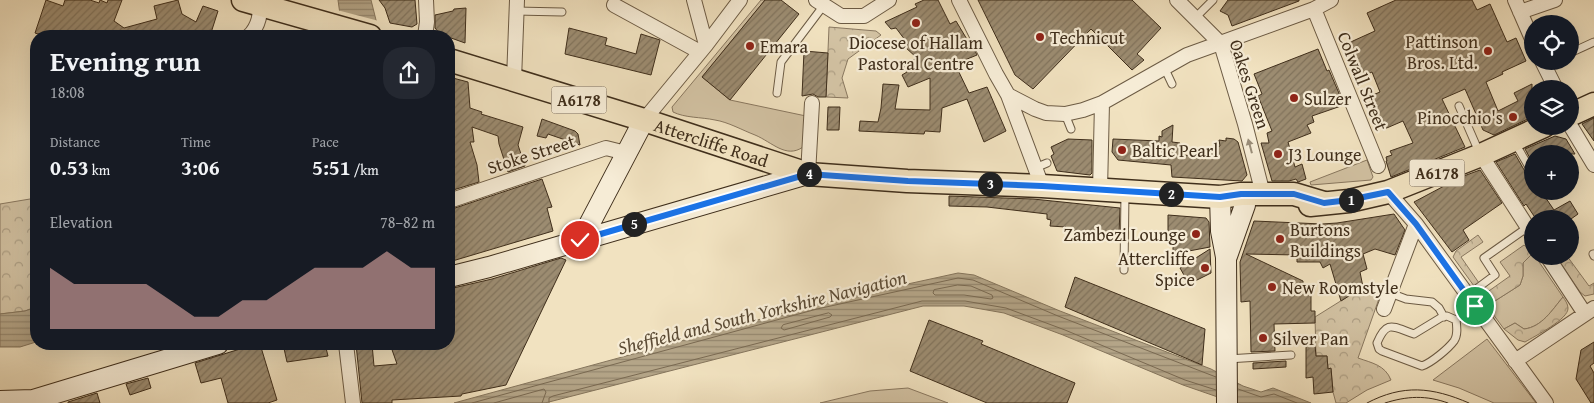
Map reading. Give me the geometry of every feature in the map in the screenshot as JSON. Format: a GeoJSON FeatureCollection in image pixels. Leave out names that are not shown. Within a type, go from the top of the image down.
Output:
{"type":"FeatureCollection","features":[{"type":"Feature","properties":{"kind":"main road"},"geometry":{"type":"LineString","coordinates":[[253,2],[349,30]]}},
{"type":"Feature","properties":{"kind":"main road","name":"Attercliffe Road"},"geometry":{"type":"LineString","coordinates":[[455,62],[644,120],[808,174],[908,181],[1041,172],[1100,190],[1242,197],[1294,194],[1324,203],[1388,192],[1481,155],[1524,135]]}},
{"type":"Feature","properties":{"kind":"main road"},"geometry":{"type":"LineString","coordinates":[[1579,111],[1594,104]]}},
{"type":"Feature","properties":{"kind":"main road"},"geometry":{"type":"LineString","coordinates":[[580,240],[644,120]]}},
{"type":"Feature","properties":{"kind":"main road"},"geometry":{"type":"LineString","coordinates":[[455,275],[808,174]]}},
{"type":"Feature","properties":{"kind":"main road"},"geometry":{"type":"LineString","coordinates":[[1228,403],[1226,257],[1221,231],[1242,197]]}},
{"type":"Feature","properties":{"kind":"main road"},"geometry":{"type":"LineString","coordinates":[[597,209],[604,218],[621,228]]}},
{"type":"Feature","properties":{"kind":"main road"},"geometry":{"type":"LineString","coordinates":[[0,401],[33,400],[198,350]]}},
{"type":"Feature","properties":{"kind":"street"},"geometry":{"type":"LineString","coordinates":[[426,0],[426,30]]}},
{"type":"Feature","properties":{"kind":"street"},"geometry":{"type":"LineString","coordinates":[[694,0],[703,49]]}},
{"type":"Feature","properties":{"kind":"street"},"geometry":{"type":"LineString","coordinates":[[644,120],[703,49],[740,0]]}},
{"type":"Feature","properties":{"kind":"street"},"geometry":{"type":"LineString","coordinates":[[820,3],[841,16],[864,16],[889,0]]}},
{"type":"Feature","properties":{"kind":"street"},"geometry":{"type":"LineString","coordinates":[[959,0],[1008,94],[1041,172]]}},
{"type":"Feature","properties":{"kind":"street","name":"Oakes Green"},"geometry":{"type":"LineString","coordinates":[[1177,0],[1221,44],[1244,124],[1242,197]]}},
{"type":"Feature","properties":{"kind":"street"},"geometry":{"type":"LineString","coordinates":[[1008,94],[1035,110],[1046,113],[1065,114],[1102,103],[1187,55],[1314,9],[1330,0]]}},
{"type":"Feature","properties":{"kind":"street"},"geometry":{"type":"LineString","coordinates":[[1524,20],[1518,6],[1555,0]]}},
{"type":"Feature","properties":{"kind":"street"},"geometry":{"type":"LineString","coordinates":[[253,2],[257,28],[255,30]]}},
{"type":"Feature","properties":{"kind":"street"},"geometry":{"type":"LineString","coordinates":[[614,5],[703,49]]}},
{"type":"Feature","properties":{"kind":"street"},"geometry":{"type":"LineString","coordinates":[[514,80],[516,6]]}},
{"type":"Feature","properties":{"kind":"street","name":"Colwall Street"},"geometry":{"type":"LineString","coordinates":[[1314,9],[1353,116],[1365,145],[1378,166]]}},
{"type":"Feature","properties":{"kind":"street"},"geometry":{"type":"LineString","coordinates":[[808,174],[812,103]]}},
{"type":"Feature","properties":{"kind":"street"},"geometry":{"type":"LineString","coordinates":[[1100,190],[1102,103]]}},
{"type":"Feature","properties":{"kind":"street"},"geometry":{"type":"LineString","coordinates":[[1576,135],[1594,165]]}},
{"type":"Feature","properties":{"kind":"street","name":"Stoke Street"},"geometry":{"type":"LineString","coordinates":[[455,199],[606,148],[626,153]]}},
{"type":"Feature","properties":{"kind":"street"},"geometry":{"type":"LineString","coordinates":[[1481,155],[1524,221]]}},
{"type":"Feature","properties":{"kind":"street"},"geometry":{"type":"LineString","coordinates":[[1388,192],[1416,224],[1546,403]]}},
{"type":"Feature","properties":{"kind":"street"},"geometry":{"type":"LineString","coordinates":[[1384,309],[1416,224]]}},
{"type":"Feature","properties":{"kind":"street"},"geometry":{"type":"LineString","coordinates":[[1515,361],[1590,314],[1554,265]]}},
{"type":"Feature","properties":{"kind":"street"},"geometry":{"type":"LineString","coordinates":[[347,350],[353,403]]}},
{"type":"Feature","properties":{"kind":"lane"},"geometry":{"type":"LineString","coordinates":[[1195,18],[1213,0]]}},
{"type":"Feature","properties":{"kind":"lane"},"geometry":{"type":"LineString","coordinates":[[777,94],[781,62],[820,3]]}},
{"type":"Feature","properties":{"kind":"lane"},"geometry":{"type":"LineString","coordinates":[[516,6],[562,12]]}},
{"type":"Feature","properties":{"kind":"lane"},"geometry":{"type":"LineString","coordinates":[[1579,50],[1594,42]]}},
{"type":"Feature","properties":{"kind":"lane"},"geometry":{"type":"LineString","coordinates":[[1164,67],[1172,84]]}},
{"type":"Feature","properties":{"kind":"lane"},"geometry":{"type":"LineString","coordinates":[[1459,106],[1481,155]]}},
{"type":"Feature","properties":{"kind":"lane"},"geometry":{"type":"LineString","coordinates":[[1065,114],[1071,129]]}},
{"type":"Feature","properties":{"kind":"lane"},"geometry":{"type":"LineString","coordinates":[[1513,140],[1524,159]]}},
{"type":"Feature","properties":{"kind":"lane"},"geometry":{"type":"LineString","coordinates":[[1124,270],[1125,192]]}},
{"type":"Feature","properties":{"kind":"lane"},"geometry":{"type":"LineString","coordinates":[[1456,320],[1444,317],[1414,334],[1394,327],[1387,327],[1383,330],[1377,344],[1382,351],[1422,366],[1433,360],[1455,340],[1457,334],[1456,320],[1496,275],[1484,258],[1524,234]]}},
{"type":"Feature","properties":{"kind":"lane"},"geometry":{"type":"LineString","coordinates":[[1390,293],[1406,299],[1432,302],[1439,308],[1444,317]]}},
{"type":"Feature","properties":{"kind":"lane"},"geometry":{"type":"LineString","coordinates":[[1227,364],[1291,356]]}},
{"type":"Feature","properties":{"kind":"green space"},"geometry":{"type":"Polygon","coordinates":[[[761,0],[765,0],[702,77],[730,100],[806,116],[803,147],[797,150],[791,151],[779,148],[725,122],[673,112],[672,107],[761,0]]]}},
{"type":"Feature","properties":{"kind":"green space"},"geometry":{"type":"Polygon","coordinates":[[[829,27],[876,31],[881,35],[848,59],[842,78],[848,98],[826,97],[829,27]]]}},
{"type":"Feature","properties":{"kind":"green space"},"geometry":{"type":"Polygon","coordinates":[[[1367,160],[1373,177],[1371,180],[1311,185],[1310,182],[1367,160]]]}},
{"type":"Feature","properties":{"kind":"green space"},"geometry":{"type":"Polygon","coordinates":[[[30,199],[30,309],[0,314],[0,204],[30,199]]]}},
{"type":"Feature","properties":{"kind":"green space"},"geometry":{"type":"Polygon","coordinates":[[[1478,235],[1483,242],[1461,257],[1479,283],[1474,286],[1453,257],[1456,251],[1478,235]]]}},
{"type":"Feature","properties":{"kind":"green space"},"geometry":{"type":"Polygon","coordinates":[[[1524,245],[1523,276],[1520,285],[1487,306],[1479,295],[1483,289],[1486,293],[1510,276],[1500,262],[1524,245]]]}},
{"type":"Feature","properties":{"kind":"green space"},"geometry":{"type":"Polygon","coordinates":[[[1523,263],[1524,265],[1541,265],[1563,297],[1546,317],[1536,325],[1524,329],[1515,323],[1504,329],[1487,306],[1520,285],[1523,276],[1523,263]]]}},
{"type":"Feature","properties":{"kind":"green space"},"geometry":{"type":"Polygon","coordinates":[[[1562,265],[1574,265],[1589,286],[1594,283],[1594,294],[1585,296],[1580,292],[1562,265]]]}},
{"type":"Feature","properties":{"kind":"green space"},"geometry":{"type":"Polygon","coordinates":[[[1363,287],[1381,293],[1358,358],[1382,368],[1391,380],[1367,390],[1346,403],[1336,403],[1327,356],[1316,356],[1315,317],[1363,287]]]}},
{"type":"Feature","properties":{"kind":"green space"},"geometry":{"type":"Polygon","coordinates":[[[1563,297],[1568,308],[1563,317],[1551,327],[1525,342],[1518,340],[1504,329],[1515,323],[1524,329],[1536,325],[1546,317],[1563,297]]]}},
{"type":"Feature","properties":{"kind":"green space"},"geometry":{"type":"Polygon","coordinates":[[[1487,339],[1536,403],[1494,403],[1459,388],[1433,380],[1487,339]]]}},
{"type":"Feature","properties":{"kind":"green space"},"geometry":{"type":"Polygon","coordinates":[[[908,388],[948,403],[820,403],[870,391],[908,388]]]}},
{"type":"Feature","properties":{"kind":"water"},"geometry":{"type":"Polygon","coordinates":[[[338,0],[371,0],[378,30],[342,30],[338,0]]]}},
{"type":"Feature","properties":{"kind":"water"},"geometry":{"type":"Polygon","coordinates":[[[958,273],[974,275],[1060,311],[1211,369],[1243,386],[1261,392],[1273,388],[1311,403],[1235,403],[1183,385],[1063,335],[1004,313],[964,306],[923,306],[545,403],[454,403],[816,304],[958,273]]]}},
{"type":"Feature","properties":{"kind":"water"},"geometry":{"type":"Polygon","coordinates":[[[30,309],[30,344],[20,347],[0,347],[0,314],[30,309]]]}},
{"type":"Feature","properties":{"kind":"pier"},"geometry":{"type":"Polygon","coordinates":[[[337,10],[379,21],[381,30],[340,30],[337,10]]]}},
{"type":"Feature","properties":{"kind":"building"},"geometry":{"type":"Polygon","coordinates":[[[46,0],[63,6],[65,0],[90,0],[99,3],[100,0],[107,3],[108,0],[122,0],[114,21],[124,28],[157,19],[154,6],[178,0],[182,14],[196,22],[203,6],[218,11],[212,30],[36,30],[46,0]]]}},
{"type":"Feature","properties":{"kind":"building"},"geometry":{"type":"Polygon","coordinates":[[[379,0],[415,0],[417,24],[412,27],[390,23],[385,8],[379,0]]]}},
{"type":"Feature","properties":{"kind":"building","name":"Emara"},"geometry":{"type":"Polygon","coordinates":[[[765,0],[781,0],[799,14],[730,100],[702,77],[765,0]]]}},
{"type":"Feature","properties":{"kind":"building"},"geometry":{"type":"Polygon","coordinates":[[[924,0],[938,0],[950,24],[956,21],[968,41],[970,41],[977,55],[955,64],[969,93],[987,87],[1006,131],[984,142],[967,99],[942,108],[940,132],[925,131],[924,134],[859,131],[860,121],[878,122],[883,84],[899,85],[895,109],[930,110],[930,78],[908,87],[902,75],[907,72],[904,65],[917,58],[905,47],[908,44],[896,28],[891,29],[885,22],[917,7],[915,4],[924,0]]]}},
{"type":"Feature","properties":{"kind":"building","name":"Technicut"},"geometry":{"type":"Polygon","coordinates":[[[978,0],[1132,0],[1161,28],[1137,54],[1144,60],[1132,70],[1091,29],[1033,89],[1015,75],[978,0]]]}},
{"type":"Feature","properties":{"kind":"building"},"geometry":{"type":"Polygon","coordinates":[[[1228,0],[1299,1],[1232,26],[1228,15],[1220,11],[1228,0]]]}},
{"type":"Feature","properties":{"kind":"building"},"geometry":{"type":"Polygon","coordinates":[[[1396,0],[1472,0],[1477,10],[1490,4],[1507,42],[1516,38],[1524,56],[1524,62],[1486,82],[1498,111],[1518,101],[1514,93],[1524,88],[1524,121],[1494,135],[1483,130],[1465,89],[1442,99],[1465,147],[1391,177],[1386,157],[1392,155],[1390,151],[1413,143],[1403,121],[1382,130],[1368,97],[1380,92],[1372,72],[1359,78],[1344,45],[1375,31],[1367,13],[1396,0]]]}},
{"type":"Feature","properties":{"kind":"building"},"geometry":{"type":"Polygon","coordinates":[[[466,8],[465,43],[455,39],[455,30],[437,30],[435,28],[435,15],[453,11],[454,9],[466,8]]]}},
{"type":"Feature","properties":{"kind":"building"},"geometry":{"type":"Polygon","coordinates":[[[569,28],[607,38],[605,45],[636,54],[641,34],[660,40],[651,75],[565,54],[569,28]]]}},
{"type":"Feature","properties":{"kind":"building","name":"Sulzer"},"geometry":{"type":"Polygon","coordinates":[[[1318,49],[1344,105],[1312,116],[1314,122],[1307,125],[1311,133],[1288,142],[1295,167],[1302,164],[1306,179],[1298,182],[1296,179],[1272,181],[1261,143],[1269,143],[1267,133],[1272,131],[1258,96],[1262,94],[1254,74],[1318,49]]]}},
{"type":"Feature","properties":{"kind":"building"},"geometry":{"type":"Polygon","coordinates":[[[804,51],[828,53],[826,97],[818,97],[813,94],[802,96],[804,51]]]}},
{"type":"Feature","properties":{"kind":"building"},"geometry":{"type":"Polygon","coordinates":[[[455,79],[468,82],[470,108],[482,112],[481,114],[523,127],[518,145],[525,166],[508,172],[498,136],[472,127],[474,142],[470,142],[477,165],[479,182],[455,189],[455,79]]]}},
{"type":"Feature","properties":{"kind":"building"},"geometry":{"type":"Polygon","coordinates":[[[828,107],[840,107],[839,130],[827,130],[828,107]]]}},
{"type":"Feature","properties":{"kind":"building"},"geometry":{"type":"Polygon","coordinates":[[[1594,118],[1594,141],[1582,124],[1594,118]]]}},
{"type":"Feature","properties":{"kind":"building"},"geometry":{"type":"Polygon","coordinates":[[[542,119],[575,131],[578,134],[580,145],[548,134],[546,138],[537,136],[542,119]]]}},
{"type":"Feature","properties":{"kind":"building"},"geometry":{"type":"Polygon","coordinates":[[[1173,125],[1172,142],[1180,143],[1180,155],[1203,156],[1202,151],[1220,146],[1219,140],[1226,141],[1226,138],[1234,139],[1238,142],[1247,175],[1242,181],[1172,177],[1171,165],[1118,160],[1112,152],[1113,139],[1159,141],[1159,136],[1162,137],[1162,131],[1173,125]]]}},
{"type":"Feature","properties":{"kind":"building"},"geometry":{"type":"Polygon","coordinates":[[[1555,136],[1566,139],[1570,145],[1534,145],[1555,136]]]}},
{"type":"Feature","properties":{"kind":"building"},"geometry":{"type":"Polygon","coordinates":[[[1068,139],[1092,140],[1092,173],[1090,175],[1057,171],[1051,156],[1054,154],[1051,147],[1068,139]]]}},
{"type":"Feature","properties":{"kind":"building"},"geometry":{"type":"Polygon","coordinates":[[[1515,154],[1524,170],[1524,200],[1547,200],[1554,210],[1530,210],[1526,204],[1524,206],[1496,162],[1515,154]]]}},
{"type":"Feature","properties":{"kind":"building"},"geometry":{"type":"Polygon","coordinates":[[[1480,170],[1502,203],[1463,230],[1469,240],[1452,252],[1414,202],[1461,177],[1480,170]]]}},
{"type":"Feature","properties":{"kind":"building"},"geometry":{"type":"Polygon","coordinates":[[[542,179],[552,207],[547,208],[553,231],[455,260],[455,208],[542,179]]]}},
{"type":"Feature","properties":{"kind":"building"},"geometry":{"type":"Polygon","coordinates":[[[949,196],[1033,199],[1120,208],[1119,235],[1066,230],[1066,227],[1050,226],[1051,220],[1047,219],[1047,214],[987,207],[949,206],[949,196]]]}},
{"type":"Feature","properties":{"kind":"building"},"geometry":{"type":"Polygon","coordinates":[[[1570,201],[1576,210],[1554,210],[1570,201]]]}},
{"type":"Feature","properties":{"kind":"building"},"geometry":{"type":"Polygon","coordinates":[[[1394,214],[1405,230],[1395,255],[1375,249],[1363,254],[1367,269],[1360,272],[1363,287],[1341,301],[1330,264],[1323,268],[1320,262],[1297,262],[1297,255],[1246,254],[1303,281],[1303,294],[1311,294],[1311,311],[1315,311],[1315,323],[1274,324],[1275,351],[1251,352],[1250,301],[1241,302],[1240,262],[1254,221],[1322,224],[1394,214]]]}},
{"type":"Feature","properties":{"kind":"building"},"geometry":{"type":"Polygon","coordinates":[[[1168,215],[1206,218],[1209,222],[1210,247],[1173,254],[1173,241],[1168,241],[1168,215]]]}},
{"type":"Feature","properties":{"kind":"building"},"geometry":{"type":"Polygon","coordinates":[[[1210,249],[1211,273],[1189,284],[1180,268],[1210,249]]]}},
{"type":"Feature","properties":{"kind":"building"},"geometry":{"type":"Polygon","coordinates":[[[561,258],[566,260],[506,385],[462,394],[461,396],[392,400],[392,403],[362,403],[357,350],[373,350],[374,366],[397,364],[392,350],[455,350],[455,288],[492,279],[561,258]]]}},
{"type":"Feature","properties":{"kind":"building"},"geometry":{"type":"Polygon","coordinates":[[[1075,277],[1205,329],[1202,365],[1065,307],[1075,277]]]}},
{"type":"Feature","properties":{"kind":"building"},"geometry":{"type":"Polygon","coordinates":[[[929,320],[983,341],[981,344],[1075,383],[1067,403],[987,403],[910,371],[929,320]]]}},
{"type":"Feature","properties":{"kind":"building"},"geometry":{"type":"Polygon","coordinates":[[[1594,342],[1594,363],[1590,366],[1594,373],[1594,403],[1591,403],[1576,379],[1581,350],[1594,342]]]}},
{"type":"Feature","properties":{"kind":"building"},"geometry":{"type":"Polygon","coordinates":[[[1315,345],[1316,356],[1327,356],[1328,369],[1331,368],[1333,392],[1314,394],[1313,377],[1306,378],[1306,346],[1315,345]]]}},
{"type":"Feature","properties":{"kind":"building"},"geometry":{"type":"Polygon","coordinates":[[[237,350],[262,350],[277,400],[268,403],[228,403],[221,378],[201,383],[195,363],[237,350]]]}},
{"type":"Feature","properties":{"kind":"building"},"geometry":{"type":"Polygon","coordinates":[[[284,350],[326,350],[328,356],[287,362],[284,350]]]}},
{"type":"Feature","properties":{"kind":"building"},"geometry":{"type":"Polygon","coordinates":[[[1286,361],[1286,367],[1253,369],[1253,363],[1286,361]]]}},
{"type":"Feature","properties":{"kind":"building"},"geometry":{"type":"Polygon","coordinates":[[[148,378],[151,388],[130,395],[126,384],[148,378]]]}},
{"type":"Feature","properties":{"kind":"building"},"geometry":{"type":"Polygon","coordinates":[[[97,393],[100,403],[68,403],[68,402],[97,393]]]}},
{"type":"Feature","properties":{"kind":"tram line"},"geometry":{"type":"LineString","coordinates":[[1367,403],[1405,390],[1430,391],[1469,403]]}},
{"type":"Feature","properties":{"kind":"tram line"},"geometry":{"type":"LineString","coordinates":[[1385,403],[1416,397],[1448,403]]}},
{"type":"Feature","properties":{"kind":"place","name":"Diocese of Hallam Pastoral Centre"},"geometry":{"type":"Point","coordinates":[916,23]}},
{"type":"Feature","properties":{"kind":"place","name":"Technicut"},"geometry":{"type":"Point","coordinates":[1040,37]}},
{"type":"Feature","properties":{"kind":"place","name":"Emara"},"geometry":{"type":"Point","coordinates":[750,46]}},
{"type":"Feature","properties":{"kind":"place","name":"Pattinson Bros. Ltd."},"geometry":{"type":"Point","coordinates":[1488,51]}},
{"type":"Feature","properties":{"kind":"place","name":"Sulzer"},"geometry":{"type":"Point","coordinates":[1294,98]}},
{"type":"Feature","properties":{"kind":"place","name":"Pinocchio's"},"geometry":{"type":"Point","coordinates":[1513,117]}},
{"type":"Feature","properties":{"kind":"place","name":"Baltic Pearl"},"geometry":{"type":"Point","coordinates":[1122,150]}},
{"type":"Feature","properties":{"kind":"place","name":"J3 Lounge"},"geometry":{"type":"Point","coordinates":[1278,154]}},
{"type":"Feature","properties":{"kind":"place","name":"Zambezi Lounge"},"geometry":{"type":"Point","coordinates":[1196,234]}},
{"type":"Feature","properties":{"kind":"place","name":"Burtons Buildings"},"geometry":{"type":"Point","coordinates":[1280,239]}},
{"type":"Feature","properties":{"kind":"place","name":"Attercliffe Spice"},"geometry":{"type":"Point","coordinates":[1205,268]}},
{"type":"Feature","properties":{"kind":"place","name":"New Roomstyle"},"geometry":{"type":"Point","coordinates":[1272,287]}},
{"type":"Feature","properties":{"kind":"place","name":"Silver Pan"},"geometry":{"type":"Point","coordinates":[1263,338]}},
{"type":"Feature","properties":{"kind":"route"},"geometry":{"type":"LineString","coordinates":[[580,240],[808,174],[1220,197],[1241,194],[1294,194],[1324,203],[1388,192],[1416,224],[1475,306]]}},
{"type":"Feature","properties":{"kind":"water label","name":"Sheffield and South Yorkshire Navigation"},"geometry":{"type":"Point","coordinates":[762,312]}}]}
